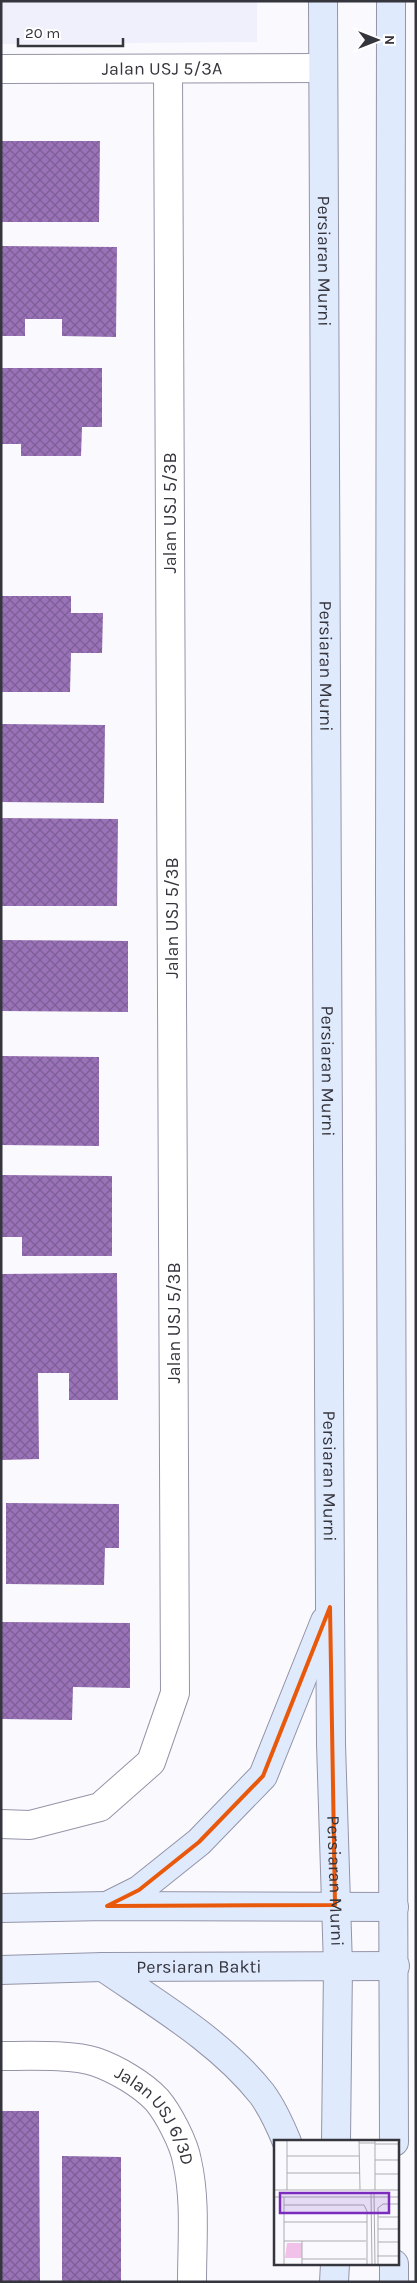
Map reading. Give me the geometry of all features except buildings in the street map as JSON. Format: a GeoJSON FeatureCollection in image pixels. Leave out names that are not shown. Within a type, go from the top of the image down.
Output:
{"type":"FeatureCollection","features":[{"type":"Feature","properties":{"kind":"main road","name":"Persiaran Murni"},"geometry":{"type":"LineString","coordinates":[[323,1],[330,1607],[335,1905],[338,1966],[336,2140]]}},
{"type":"Feature","properties":{"kind":"main road"},"geometry":{"type":"LineString","coordinates":[[391,1],[390,910],[395,1966],[394,2140]]}},
{"type":"Feature","properties":{"kind":"main road"},"geometry":{"type":"LineString","coordinates":[[108,1906],[139,1890],[199,1842],[263,1776],[330,1607]]}},
{"type":"Feature","properties":{"kind":"main road"},"geometry":{"type":"LineString","coordinates":[[1,1908],[335,1905],[394,1907]]}},
{"type":"Feature","properties":{"kind":"main road","name":"Persiaran Bakti"},"geometry":{"type":"LineString","coordinates":[[1,1970],[103,1967],[395,1966]]}},
{"type":"Feature","properties":{"kind":"main road"},"geometry":{"type":"LineString","coordinates":[[103,1967],[206,2039],[235,2066],[262,2094],[274,2112],[286,2140]]}},
{"type":"Feature","properties":{"kind":"main road"},"geometry":{"type":"LineString","coordinates":[[334,2266],[334,2282]]}},
{"type":"Feature","properties":{"kind":"main road"},"geometry":{"type":"LineString","coordinates":[[394,2266],[394,2282]]}},
{"type":"Feature","properties":{"kind":"street","name":"Jalan USJ 5/3A"},"geometry":{"type":"LineString","coordinates":[[1,69],[323,68]]}},
{"type":"Feature","properties":{"kind":"street","name":"Jalan USJ 5/3B"},"geometry":{"type":"LineString","coordinates":[[1,1824],[30,1825],[100,1807],[151,1762],[176,1693],[168,69]]}},
{"type":"Feature","properties":{"kind":"street","name":"Jalan USJ 6/3D"},"geometry":{"type":"LineString","coordinates":[[1,2056],[52,2056],[95,2062],[131,2080],[156,2100],[173,2126],[187,2159],[192,2201],[192,2282]]}},
{"type":"Feature","properties":{"kind":"highlighted area"},"geometry":{"type":"Polygon","coordinates":[[[330,1607],[335,1905],[107,1906],[139,1890],[199,1842],[263,1776],[330,1607]]]}},
{"type":"Feature","properties":{"kind":"shaded area"},"geometry":{"type":"Polygon","coordinates":[[[1,1],[257,1],[257,42],[1,44],[1,1]]]}}]}
